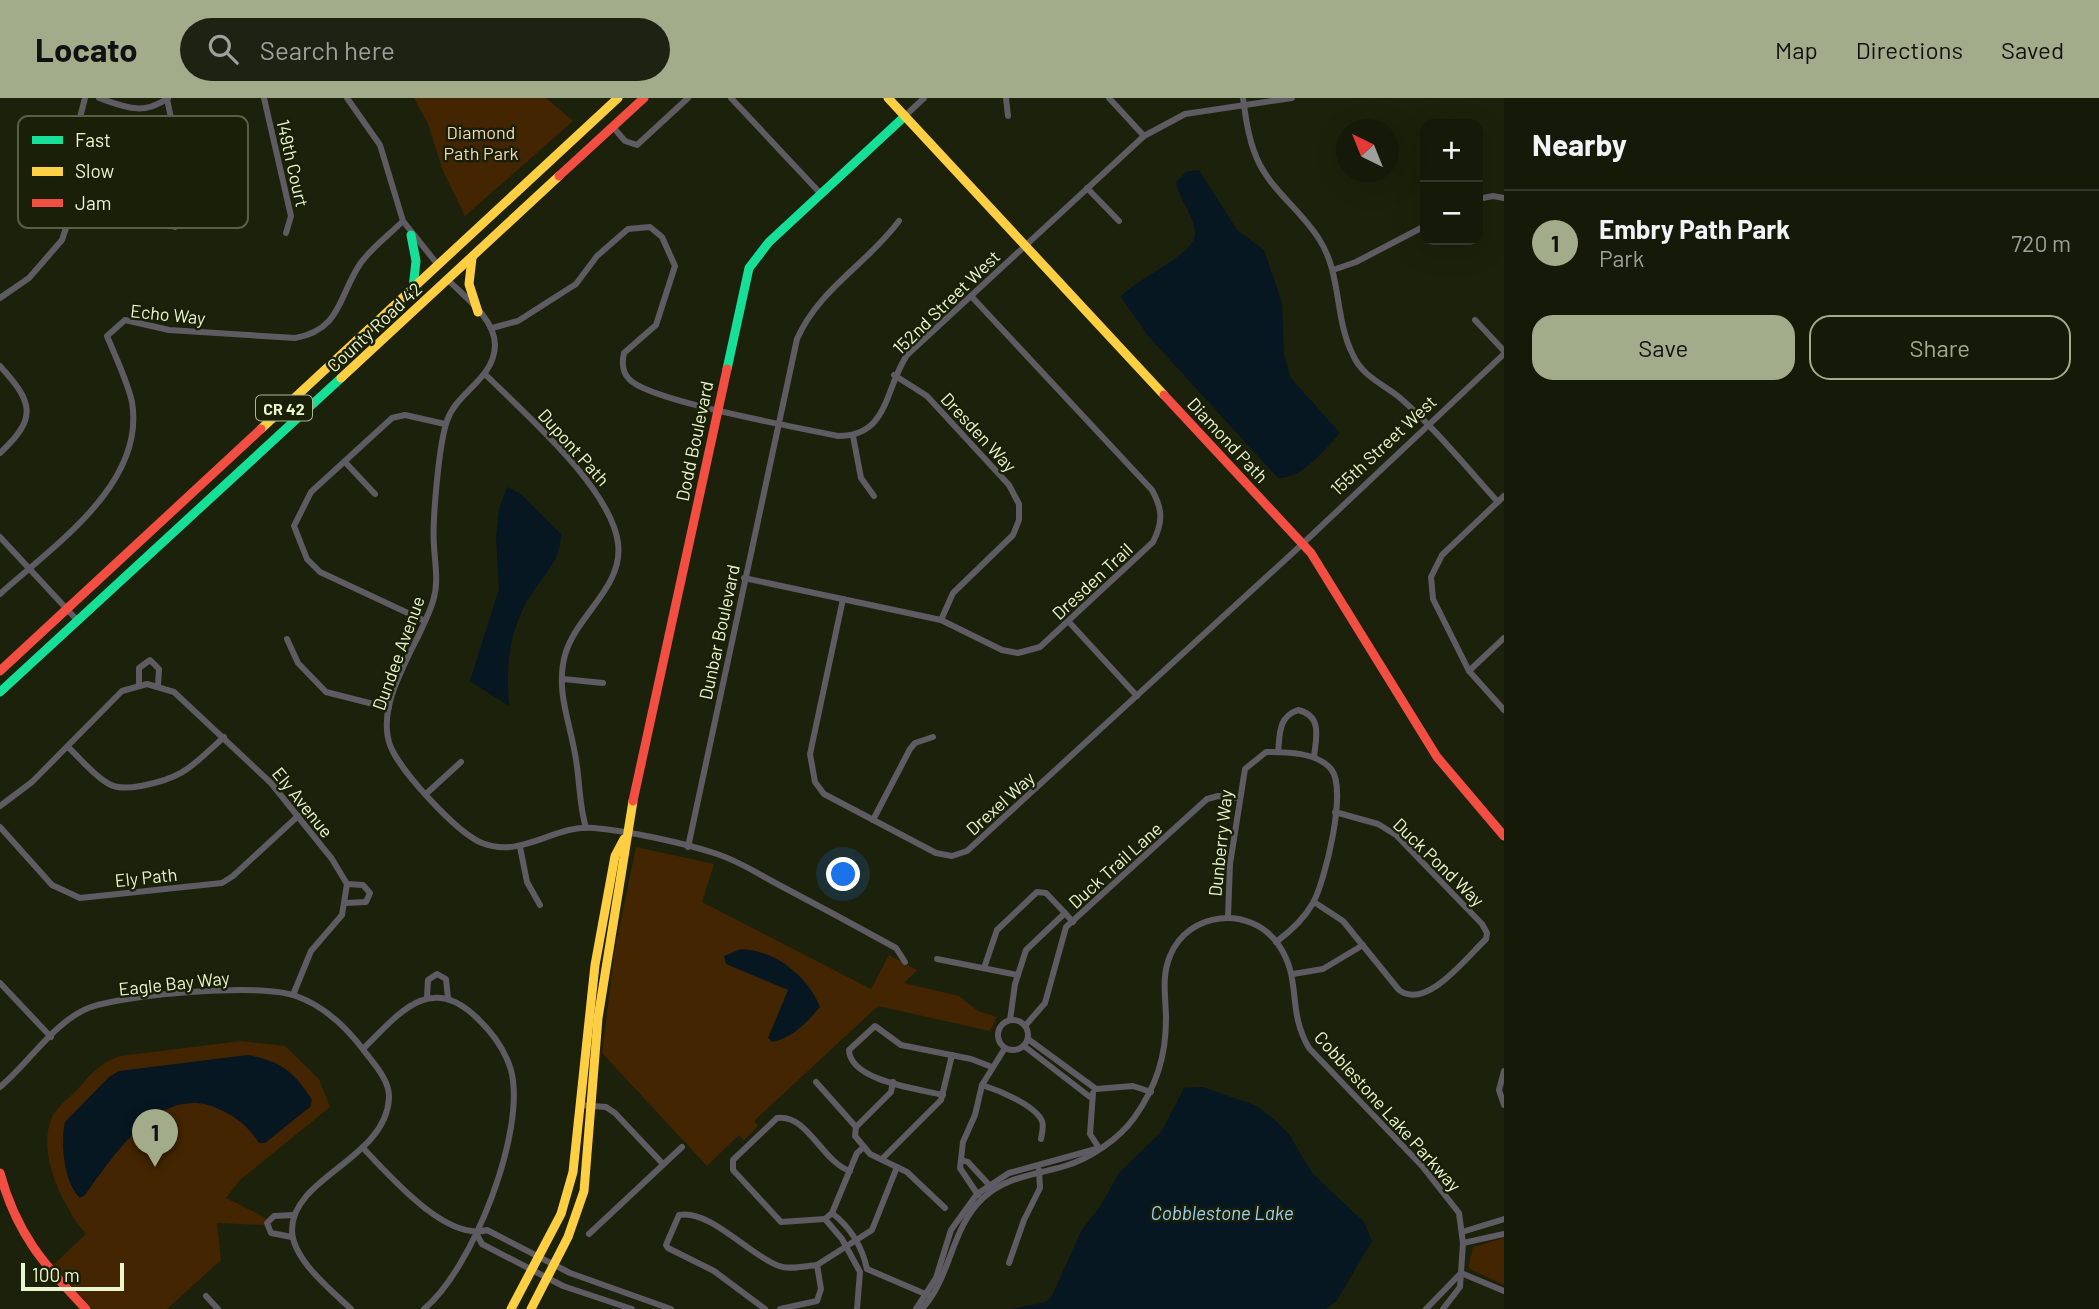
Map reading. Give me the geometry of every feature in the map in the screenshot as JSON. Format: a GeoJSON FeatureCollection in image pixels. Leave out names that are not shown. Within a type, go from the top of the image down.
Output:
{"type":"FeatureCollection","features":[{"type":"Feature","properties":{"kind":"main road","name":"County Road 42"},"geometry":{"type":"LineString","coordinates":[[0,671],[618,98]]}},
{"type":"Feature","properties":{"kind":"main road","name":"County Road 42"},"geometry":{"type":"LineString","coordinates":[[0,692],[644,98]]}},
{"type":"Feature","properties":{"kind":"main road","name":"Diamond Path"},"geometry":{"type":"LineString","coordinates":[[888,98],[1303,543],[1335,586],[1430,746],[1466,795],[1504,836]]}},
{"type":"Feature","properties":{"kind":"main road","name":"Dodd Boulevard"},"geometry":{"type":"LineString","coordinates":[[626,834],[749,268],[763,248],[905,116]]}},
{"type":"Feature","properties":{"kind":"main road"},"geometry":{"type":"LineString","coordinates":[[411,235],[416,261],[413,288]]}},
{"type":"Feature","properties":{"kind":"main road"},"geometry":{"type":"LineString","coordinates":[[448,280],[453,251]]}},
{"type":"Feature","properties":{"kind":"main road"},"geometry":{"type":"LineString","coordinates":[[472,258],[469,284],[478,312]]}},
{"type":"Feature","properties":{"kind":"main road"},"geometry":{"type":"LineString","coordinates":[[430,296],[438,265]]}},
{"type":"Feature","properties":{"kind":"main road"},"geometry":{"type":"LineString","coordinates":[[511,1309],[561,1214],[573,1171],[595,965],[615,856],[626,834]]}},
{"type":"Feature","properties":{"kind":"main road"},"geometry":{"type":"LineString","coordinates":[[531,1309],[555,1265],[584,1191],[598,1018],[626,834]]}},
{"type":"Feature","properties":{"kind":"main road"},"geometry":{"type":"LineString","coordinates":[[0,1173],[11,1216],[24,1241],[86,1309]]}},
{"type":"Feature","properties":{"kind":"street"},"geometry":{"type":"LineString","coordinates":[[80,116],[85,98]]}},
{"type":"Feature","properties":{"kind":"street"},"geometry":{"type":"LineString","coordinates":[[99,98],[137,110],[153,108],[168,99]]}},
{"type":"Feature","properties":{"kind":"street","name":"149th Court"},"geometry":{"type":"LineString","coordinates":[[264,98],[291,216],[286,233]]}},
{"type":"Feature","properties":{"kind":"street"},"geometry":{"type":"LineString","coordinates":[[347,98],[380,145],[403,221],[411,235],[438,265]]}},
{"type":"Feature","properties":{"kind":"street"},"geometry":{"type":"LineString","coordinates":[[613,127],[632,145],[637,145],[688,98]]}},
{"type":"Feature","properties":{"kind":"street"},"geometry":{"type":"LineString","coordinates":[[731,98],[821,194]]}},
{"type":"Feature","properties":{"kind":"street"},"geometry":{"type":"LineString","coordinates":[[905,116],[924,98]]}},
{"type":"Feature","properties":{"kind":"street"},"geometry":{"type":"LineString","coordinates":[[1006,98],[1008,116]]}},
{"type":"Feature","properties":{"kind":"street"},"geometry":{"type":"LineString","coordinates":[[1109,98],[1144,136]]}},
{"type":"Feature","properties":{"kind":"street","name":"152nd Street West"},"geometry":{"type":"LineString","coordinates":[[853,436],[868,430],[879,419],[894,375],[907,355],[1144,136],[1185,114],[1244,101],[1292,98]]}},
{"type":"Feature","properties":{"kind":"street"},"geometry":{"type":"LineString","coordinates":[[1244,101],[1250,139],[1259,164],[1321,242],[1333,270],[1344,335],[1354,358],[1368,375],[1399,398],[1498,502]]}},
{"type":"Feature","properties":{"kind":"street"},"geometry":{"type":"LineString","coordinates":[[1087,188],[1119,221]]}},
{"type":"Feature","properties":{"kind":"street"},"geometry":{"type":"LineString","coordinates":[[1483,198],[1504,198]]}},
{"type":"Feature","properties":{"kind":"street","name":"Echo Way"},"geometry":{"type":"LineString","coordinates":[[0,594],[104,498],[125,462],[132,434],[132,404],[107,336],[125,320],[169,330],[295,338],[311,335],[333,318],[362,260],[403,221]]}},
{"type":"Feature","properties":{"kind":"street","name":"Dunbar Boulevard"},"geometry":{"type":"LineString","coordinates":[[688,847],[797,339],[807,316],[900,221]]}},
{"type":"Feature","properties":{"kind":"street"},"geometry":{"type":"LineString","coordinates":[[448,280],[492,328],[519,321],[576,284],[597,256],[628,229],[650,227],[665,242],[675,261],[674,272],[656,325],[624,353],[625,373],[635,384],[657,395],[838,436],[853,436],[861,478],[874,496]]}},
{"type":"Feature","properties":{"kind":"street"},"geometry":{"type":"LineString","coordinates":[[0,298],[29,278],[62,240],[66,228]]}},
{"type":"Feature","properties":{"kind":"street"},"geometry":{"type":"LineString","coordinates":[[1333,270],[1356,262],[1420,229]]}},
{"type":"Feature","properties":{"kind":"street","name":"Dresden Trail"},"geometry":{"type":"LineString","coordinates":[[744,578],[941,620],[1002,650],[1018,653],[1040,647],[1153,542],[1161,526],[1160,505],[1152,490],[971,296]]}},
{"type":"Feature","properties":{"kind":"street"},"geometry":{"type":"LineString","coordinates":[[1475,320],[1504,353]]}},
{"type":"Feature","properties":{"kind":"street","name":"Dundee Avenue"},"geometry":{"type":"LineString","coordinates":[[492,328],[495,346],[485,374],[455,404],[445,425],[434,533],[436,586],[425,621],[389,708],[387,732],[394,754],[471,837],[494,846],[520,847],[586,828],[688,847],[731,859],[896,948],[905,962]]}},
{"type":"Feature","properties":{"kind":"street","name":"155th Street West"},"geometry":{"type":"LineString","coordinates":[[1285,559],[1504,353]]}},
{"type":"Feature","properties":{"kind":"street"},"geometry":{"type":"LineString","coordinates":[[0,366],[20,388],[28,411],[19,436],[0,453]]}},
{"type":"Feature","properties":{"kind":"street","name":"Dupont Path"},"geometry":{"type":"LineString","coordinates":[[485,374],[596,491],[615,530],[617,562],[607,587],[587,611],[565,655],[563,706],[575,751],[581,812],[586,828]]}},
{"type":"Feature","properties":{"kind":"street","name":"Dresden Way"},"geometry":{"type":"LineString","coordinates":[[894,375],[927,396],[1010,485],[1019,504],[1019,520],[1013,535],[953,593],[941,620]]}},
{"type":"Feature","properties":{"kind":"street"},"geometry":{"type":"LineString","coordinates":[[425,621],[320,572],[307,559],[294,526],[296,517],[311,492],[392,418],[405,415],[445,425]]}},
{"type":"Feature","properties":{"kind":"street"},"geometry":{"type":"LineString","coordinates":[[345,462],[375,494]]}},
{"type":"Feature","properties":{"kind":"street"},"geometry":{"type":"LineString","coordinates":[[1504,496],[1442,555],[1431,577],[1433,599],[1469,671],[1504,710]]}},
{"type":"Feature","properties":{"kind":"street"},"geometry":{"type":"LineString","coordinates":[[0,537],[77,620]]}},
{"type":"Feature","properties":{"kind":"street","name":"Drexel Way"},"geometry":{"type":"LineString","coordinates":[[843,599],[810,768],[815,782],[824,794],[936,853],[952,856],[967,852],[1285,559]]}},
{"type":"Feature","properties":{"kind":"street"},"geometry":{"type":"LineString","coordinates":[[1069,622],[1137,696]]}},
{"type":"Feature","properties":{"kind":"street"},"geometry":{"type":"LineString","coordinates":[[1469,671],[1504,638]]}},
{"type":"Feature","properties":{"kind":"street"},"geometry":{"type":"LineString","coordinates":[[288,639],[298,663],[326,692],[389,708]]}},
{"type":"Feature","properties":{"kind":"street"},"geometry":{"type":"LineString","coordinates":[[0,806],[32,782],[126,689],[139,685],[158,685],[158,665],[150,660],[139,668],[139,685]]}},
{"type":"Feature","properties":{"kind":"street"},"geometry":{"type":"LineString","coordinates":[[563,679],[603,683]]}},
{"type":"Feature","properties":{"kind":"street","name":"Ely Avenue"},"geometry":{"type":"LineString","coordinates":[[158,685],[178,695],[258,769],[332,859],[346,884]]}},
{"type":"Feature","properties":{"kind":"street"},"geometry":{"type":"LineString","coordinates":[[1276,942],[1297,925],[1314,902],[1326,867],[1339,790],[1332,770],[1314,757],[1278,752],[1281,723],[1286,716],[1298,710],[1311,715],[1316,722],[1314,757]]}},
{"type":"Feature","properties":{"kind":"street"},"geometry":{"type":"LineString","coordinates":[[68,747],[105,782],[116,787],[133,787],[178,776],[224,737]]}},
{"type":"Feature","properties":{"kind":"street"},"geometry":{"type":"LineString","coordinates":[[873,820],[910,749],[915,743],[933,737]]}},
{"type":"Feature","properties":{"kind":"street","name":"Dunberry Way"},"geometry":{"type":"LineString","coordinates":[[1228,917],[1228,884],[1242,776],[1251,762],[1266,752],[1278,752]]}},
{"type":"Feature","properties":{"kind":"street"},"geometry":{"type":"LineString","coordinates":[[428,793],[461,762]]}},
{"type":"Feature","properties":{"kind":"street","name":"Duck Trail Lane"},"geometry":{"type":"LineString","coordinates":[[1026,1026],[1045,1003],[1066,927],[1207,799],[1218,796],[1238,798]]}},
{"type":"Feature","properties":{"kind":"street","name":"Duck Pond Way"},"geometry":{"type":"LineString","coordinates":[[1314,902],[1343,920],[1399,990],[1410,996],[1420,996],[1432,990],[1486,939],[1487,933],[1396,835],[1378,824],[1335,812]]}},
{"type":"Feature","properties":{"kind":"street","name":"Ely Path"},"geometry":{"type":"LineString","coordinates":[[0,827],[52,885],[79,898],[222,883],[298,816]]}},
{"type":"Feature","properties":{"kind":"street"},"geometry":{"type":"LineString","coordinates":[[520,847],[527,882],[540,905]]}},
{"type":"Feature","properties":{"kind":"street"},"geometry":{"type":"LineString","coordinates":[[293,995],[311,951],[335,926],[346,903],[346,884],[363,885],[370,893],[366,902],[346,903]]}},
{"type":"Feature","properties":{"kind":"street"},"geometry":{"type":"LineString","coordinates":[[985,968],[997,930],[1032,896],[1041,891],[1073,922]]}},
{"type":"Feature","properties":{"kind":"street"},"geometry":{"type":"LineString","coordinates":[[1010,1020],[1026,1026],[1026,1042],[1017,1050],[1006,1048],[999,1042],[998,1031],[1010,1020],[1018,975],[1026,950],[1065,914]]}},
{"type":"Feature","properties":{"kind":"street"},"geometry":{"type":"LineString","coordinates":[[916,1309],[929,1296],[948,1237],[979,1196],[1009,1173],[1039,1168],[1099,1148],[1132,1121],[1151,1092],[1162,1065],[1166,1034],[1164,984],[1170,957],[1181,940],[1196,928],[1216,918],[1228,917]]}},
{"type":"Feature","properties":{"kind":"street","name":"Cobblestone Lake Parkway"},"geometry":{"type":"LineString","coordinates":[[1228,917],[1252,922],[1276,942],[1293,974],[1294,1010],[1298,1029],[1309,1048],[1422,1166],[1459,1213],[1463,1244],[1461,1273]]}},
{"type":"Feature","properties":{"kind":"street"},"geometry":{"type":"LineString","coordinates":[[1293,974],[1323,969],[1363,945]]}},
{"type":"Feature","properties":{"kind":"street"},"geometry":{"type":"LineString","coordinates":[[937,959],[1018,975]]}},
{"type":"Feature","properties":{"kind":"street"},"geometry":{"type":"LineString","coordinates":[[427,998],[428,980],[437,974],[446,979],[448,998]]}},
{"type":"Feature","properties":{"kind":"street"},"geometry":{"type":"LineString","coordinates":[[0,983],[51,1037]]}},
{"type":"Feature","properties":{"kind":"street","name":"Eagle Bay Way"},"geometry":{"type":"LineString","coordinates":[[0,1087],[51,1037],[79,1013],[93,1007],[134,999],[224,990],[263,990],[293,995],[324,1010],[363,1049],[384,1077],[390,1094],[382,1124],[363,1148],[313,1190],[294,1215]]}},
{"type":"Feature","properties":{"kind":"street"},"geometry":{"type":"LineString","coordinates":[[363,1049],[401,1012],[427,998],[448,998],[466,1007],[492,1035],[505,1054],[512,1081],[511,1119],[498,1183],[476,1233],[449,1281],[424,1309]]}},
{"type":"Feature","properties":{"kind":"street"},"geometry":{"type":"LineString","coordinates":[[943,1096],[869,1076],[849,1054],[853,1045],[872,1027],[878,1027],[901,1045],[952,1055],[992,1068]]}},
{"type":"Feature","properties":{"kind":"street"},"geometry":{"type":"LineString","coordinates":[[1026,1042],[1096,1089],[1133,1086],[1151,1092]]}},
{"type":"Feature","properties":{"kind":"street"},"geometry":{"type":"LineString","coordinates":[[1026,1042],[1090,1097]]}},
{"type":"Feature","properties":{"kind":"street"},"geometry":{"type":"LineString","coordinates":[[979,1196],[960,1168],[963,1142],[975,1115],[982,1085],[1006,1048]]}},
{"type":"Feature","properties":{"kind":"street"},"geometry":{"type":"LineString","coordinates":[[883,1158],[943,1096],[952,1055]]}},
{"type":"Feature","properties":{"kind":"street"},"geometry":{"type":"LineString","coordinates":[[1504,1071],[1499,1090],[1504,1105]]}},
{"type":"Feature","properties":{"kind":"street"},"geometry":{"type":"LineString","coordinates":[[816,1082],[856,1127]]}},
{"type":"Feature","properties":{"kind":"street"},"geometry":{"type":"LineString","coordinates":[[893,1082],[891,1092],[856,1127],[855,1136],[870,1153],[916,1179],[945,1208]]}},
{"type":"Feature","properties":{"kind":"street"},"geometry":{"type":"LineString","coordinates":[[982,1085],[1008,1094],[1037,1116],[1043,1125],[1041,1139]]}},
{"type":"Feature","properties":{"kind":"street"},"geometry":{"type":"LineString","coordinates":[[1096,1089],[1090,1097],[1090,1133],[1099,1148]]}},
{"type":"Feature","properties":{"kind":"street"},"geometry":{"type":"LineString","coordinates":[[580,1105],[606,1107],[619,1116],[663,1164]]}},
{"type":"Feature","properties":{"kind":"street"},"geometry":{"type":"LineString","coordinates":[[850,1171],[838,1167],[796,1121],[785,1116],[777,1118],[733,1160],[733,1170],[781,1222],[825,1219],[832,1213],[850,1171],[857,1153],[864,1147]]}},
{"type":"Feature","properties":{"kind":"street"},"geometry":{"type":"LineString","coordinates":[[589,1234],[682,1147]]}},
{"type":"Feature","properties":{"kind":"street"},"geometry":{"type":"LineString","coordinates":[[363,1148],[419,1205],[441,1219],[476,1233],[487,1230],[593,1283],[671,1309]]}},
{"type":"Feature","properties":{"kind":"street"},"geometry":{"type":"LineString","coordinates":[[962,1160],[968,1162],[991,1187]]}},
{"type":"Feature","properties":{"kind":"street"},"geometry":{"type":"LineString","coordinates":[[765,1309],[721,1276],[668,1248],[668,1237],[679,1216],[686,1215],[720,1228],[779,1266],[817,1265],[872,1230],[897,1167]]}},
{"type":"Feature","properties":{"kind":"street"},"geometry":{"type":"LineString","coordinates":[[1009,1263],[1024,1220],[1040,1188],[1039,1168]]}},
{"type":"Feature","properties":{"kind":"street"},"geometry":{"type":"LineString","coordinates":[[922,1309],[948,1268],[956,1240],[979,1196]]}},
{"type":"Feature","properties":{"kind":"street"},"geometry":{"type":"LineString","coordinates":[[832,1213],[855,1240],[864,1270],[857,1309]]}},
{"type":"Feature","properties":{"kind":"street"},"geometry":{"type":"LineString","coordinates":[[292,1237],[271,1233],[267,1223],[274,1216],[294,1215],[292,1237],[304,1259],[351,1309]]}},
{"type":"Feature","properties":{"kind":"street"},"geometry":{"type":"LineString","coordinates":[[825,1219],[864,1270],[929,1296]]}},
{"type":"Feature","properties":{"kind":"street"},"geometry":{"type":"LineString","coordinates":[[1462,1232],[1504,1219]]}},
{"type":"Feature","properties":{"kind":"street"},"geometry":{"type":"LineString","coordinates":[[476,1233],[482,1244],[549,1278],[587,1295],[632,1309]]}},
{"type":"Feature","properties":{"kind":"street"},"geometry":{"type":"LineString","coordinates":[[1463,1244],[1504,1234]]}},
{"type":"Feature","properties":{"kind":"street"},"geometry":{"type":"LineString","coordinates":[[948,1237],[956,1240]]}},
{"type":"Feature","properties":{"kind":"street"},"geometry":{"type":"LineString","coordinates":[[780,1309],[817,1301],[821,1289],[817,1265]]}},
{"type":"Feature","properties":{"kind":"street"},"geometry":{"type":"LineString","coordinates":[[1461,1273],[1504,1291]]}},
{"type":"Feature","properties":{"kind":"street"},"geometry":{"type":"LineString","coordinates":[[1426,1309],[1461,1273]]}},
{"type":"Feature","properties":{"kind":"street"},"geometry":{"type":"LineString","coordinates":[[1443,1309],[1460,1287],[1461,1273]]}},
{"type":"Feature","properties":{"kind":"street"},"geometry":{"type":"LineString","coordinates":[[206,1296],[218,1309]]}},
{"type":"Feature","properties":{"kind":"green space","name":"Diamond Path Park"},"geometry":{"type":"Polygon","coordinates":[[[414,98],[546,98],[573,121],[465,216],[443,171],[428,124],[414,98]]]}},
{"type":"Feature","properties":{"kind":"green space"},"geometry":{"type":"Polygon","coordinates":[[[636,847],[714,864],[702,902],[871,989],[889,955],[917,970],[904,983],[959,996],[978,1011],[997,1017],[990,1031],[878,1006],[754,1121],[758,1126],[744,1140],[739,1135],[707,1166],[602,1053],[615,949],[636,847]]]}},
{"type":"Feature","properties":{"kind":"green space"},"geometry":{"type":"Polygon","coordinates":[[[242,1041],[285,1046],[319,1079],[330,1107],[240,1180],[226,1198],[266,1218],[264,1225],[217,1223],[221,1260],[167,1309],[93,1309],[52,1266],[86,1234],[69,1209],[54,1179],[47,1147],[52,1117],[92,1073],[120,1056],[242,1041]]]}},
{"type":"Feature","properties":{"kind":"green space"},"geometry":{"type":"Polygon","coordinates":[[[1504,1238],[1504,1285],[1468,1268],[1473,1247],[1504,1238]]]}},
{"type":"Feature","properties":{"kind":"water"},"geometry":{"type":"Polygon","coordinates":[[[1199,170],[1237,230],[1264,250],[1282,303],[1284,354],[1291,378],[1340,433],[1304,469],[1287,477],[1278,478],[1149,337],[1121,297],[1176,258],[1193,242],[1194,227],[1176,182],[1186,172],[1199,170]]]}},
{"type":"Feature","properties":{"kind":"water"},"geometry":{"type":"Polygon","coordinates":[[[507,487],[521,494],[561,534],[557,555],[530,596],[515,629],[508,667],[509,706],[470,681],[499,589],[496,538],[499,509],[507,487]]]}},
{"type":"Feature","properties":{"kind":"water"},"geometry":{"type":"Polygon","coordinates":[[[741,949],[766,954],[778,960],[799,975],[815,996],[820,1007],[805,1024],[787,1037],[772,1042],[768,1038],[788,990],[726,964],[724,956],[741,949]]]}},
{"type":"Feature","properties":{"kind":"water"},"geometry":{"type":"Polygon","coordinates":[[[247,1055],[268,1060],[285,1069],[312,1100],[310,1107],[265,1143],[259,1143],[243,1124],[223,1111],[201,1103],[180,1104],[161,1112],[143,1125],[80,1198],[67,1173],[63,1141],[65,1122],[109,1077],[119,1071],[247,1055]]]}},
{"type":"Feature","properties":{"kind":"water","name":"Cobblestone Lake"},"geometry":{"type":"Polygon","coordinates":[[[1203,1087],[1257,1106],[1275,1120],[1288,1133],[1313,1174],[1364,1222],[1372,1241],[1336,1302],[1325,1309],[1012,1309],[1046,1302],[1052,1296],[1081,1231],[1101,1205],[1119,1173],[1162,1131],[1184,1088],[1203,1087]]]}},
{"type":"Feature","properties":{"kind":"traffic: fast"},"geometry":{"type":"LineString","coordinates":[[727,369],[749,268],[769,242],[905,116]]}},
{"type":"Feature","properties":{"kind":"traffic: fast"},"geometry":{"type":"LineString","coordinates":[[411,235],[416,261],[413,288]]}},
{"type":"Feature","properties":{"kind":"traffic: fast"},"geometry":{"type":"LineString","coordinates":[[0,692],[341,378]]}},
{"type":"Feature","properties":{"kind":"traffic: slow"},"geometry":{"type":"LineString","coordinates":[[261,429],[618,98]]}},
{"type":"Feature","properties":{"kind":"traffic: slow"},"geometry":{"type":"LineString","coordinates":[[888,98],[1164,395]]}},
{"type":"Feature","properties":{"kind":"traffic: slow"},"geometry":{"type":"LineString","coordinates":[[341,378],[559,176]]}},
{"type":"Feature","properties":{"kind":"traffic: slow"},"geometry":{"type":"LineString","coordinates":[[472,258],[469,284],[478,312]]}},
{"type":"Feature","properties":{"kind":"traffic: slow"},"geometry":{"type":"LineString","coordinates":[[531,1309],[568,1237],[584,1191],[598,1018],[633,801]]}},
{"type":"Feature","properties":{"kind":"traffic: slow"},"geometry":{"type":"LineString","coordinates":[[511,1309],[561,1214],[573,1172],[595,965],[615,856],[624,839]]}},
{"type":"Feature","properties":{"kind":"traffic: jam"},"geometry":{"type":"LineString","coordinates":[[559,176],[644,98]]}},
{"type":"Feature","properties":{"kind":"traffic: jam"},"geometry":{"type":"LineString","coordinates":[[633,801],[727,369]]}},
{"type":"Feature","properties":{"kind":"traffic: jam"},"geometry":{"type":"LineString","coordinates":[[1164,395],[1311,553],[1437,757],[1504,836]]}},
{"type":"Feature","properties":{"kind":"traffic: jam"},"geometry":{"type":"LineString","coordinates":[[0,671],[261,429]]}},
{"type":"Feature","properties":{"kind":"traffic: jam"},"geometry":{"type":"LineString","coordinates":[[0,1173],[14,1213],[33,1247],[86,1309]]}},
{"type":"Feature","properties":{"kind":"place","name":"Embry Path Park"},"geometry":{"type":"Point","coordinates":[155,1167]}}]}
